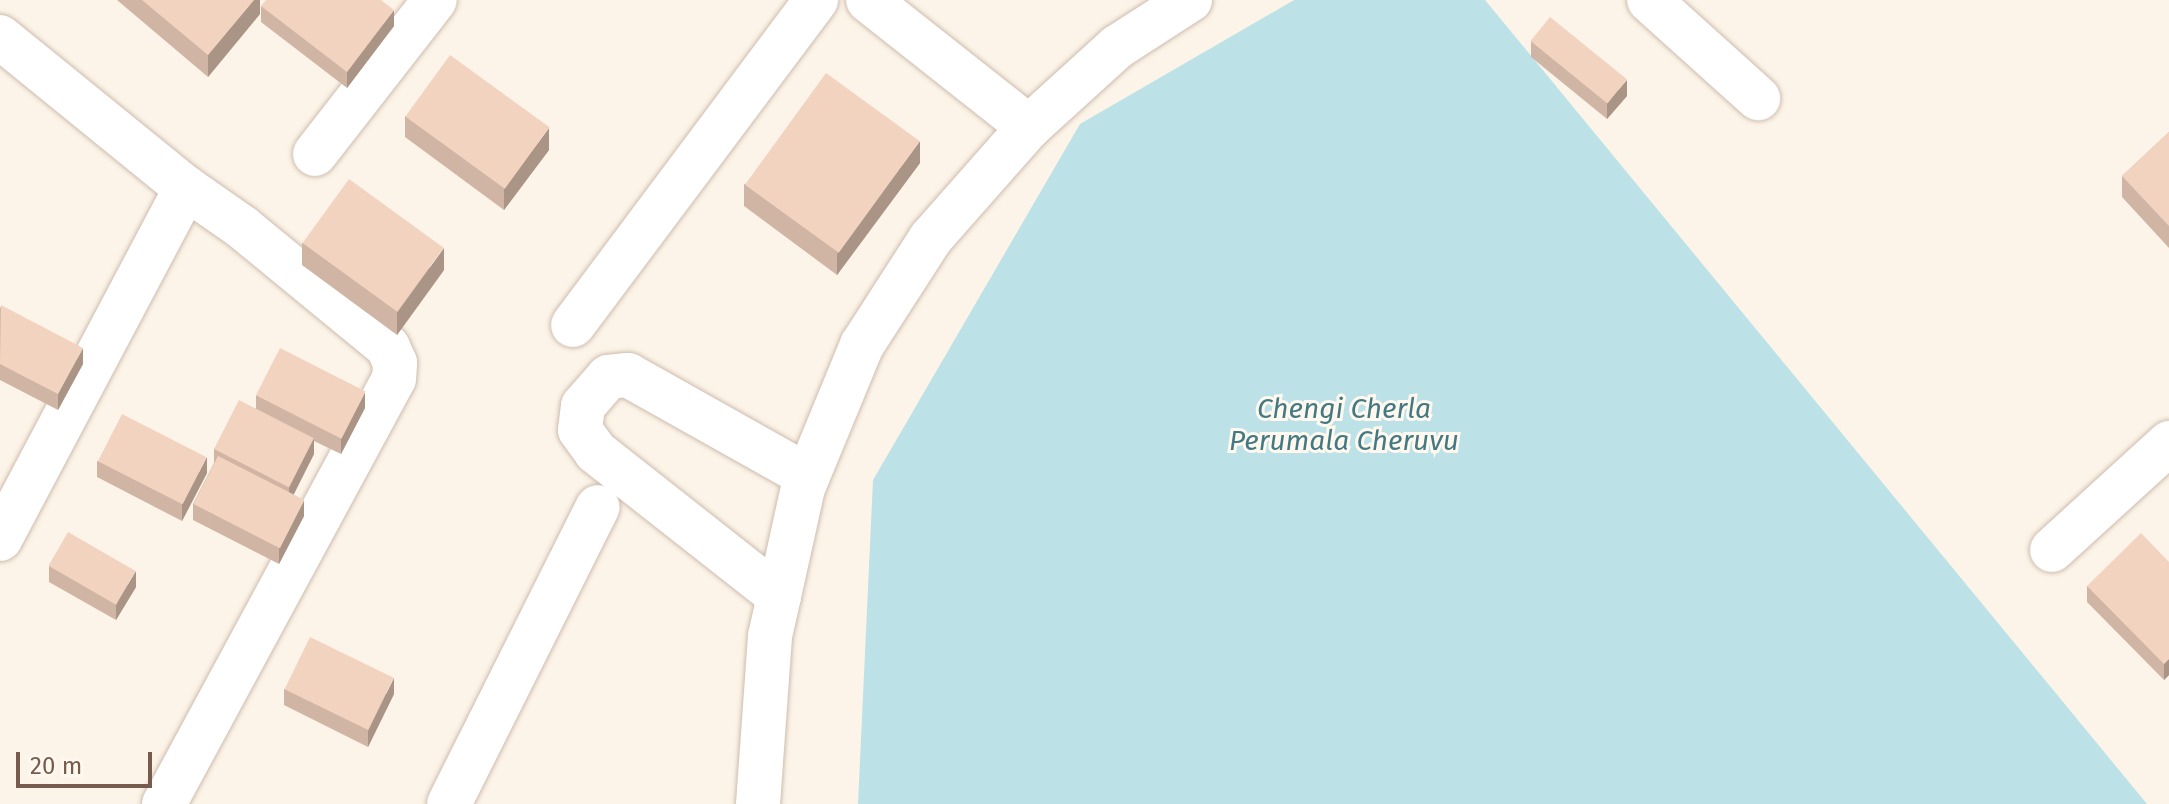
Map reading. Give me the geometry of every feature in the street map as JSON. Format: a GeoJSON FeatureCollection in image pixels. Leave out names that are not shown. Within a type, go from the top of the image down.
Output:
{"type":"FeatureCollection","features":[{"type":"Feature","properties":{"kind":"street"},"geometry":{"type":"LineString","coordinates":[[315,154],[435,0]]}},
{"type":"Feature","properties":{"kind":"street"},"geometry":{"type":"LineString","coordinates":[[573,325],[816,0]]}},
{"type":"Feature","properties":{"kind":"street"},"geometry":{"type":"LineString","coordinates":[[868,0],[1029,127]]}},
{"type":"Feature","properties":{"kind":"street"},"geometry":{"type":"LineString","coordinates":[[758,804],[770,636],[779,596],[808,476],[862,345],[931,238],[1029,127],[1117,47],[1190,0]]}},
{"type":"Feature","properties":{"kind":"street"},"geometry":{"type":"LineString","coordinates":[[1649,0],[1758,98]]}},
{"type":"Feature","properties":{"kind":"street"},"geometry":{"type":"LineString","coordinates":[[0,37],[186,188],[242,227],[388,347],[395,363],[394,379],[164,804]]}},
{"type":"Feature","properties":{"kind":"street"},"geometry":{"type":"LineString","coordinates":[[0,539],[186,188]]}},
{"type":"Feature","properties":{"kind":"street"},"geometry":{"type":"LineString","coordinates":[[779,596],[596,452],[580,430],[583,406],[608,377],[628,375],[808,476]]}},
{"type":"Feature","properties":{"kind":"street"},"geometry":{"type":"LineString","coordinates":[[2052,550],[2169,443]]}},
{"type":"Feature","properties":{"kind":"street"},"geometry":{"type":"LineString","coordinates":[[449,804],[598,507]]}},
{"type":"Feature","properties":{"kind":"water","name":"Chengi Cherla Perumala Cheruvu"},"geometry":{"type":"Polygon","coordinates":[[[1294,0],[1485,0],[2147,804],[858,804],[873,480],[1080,124],[1294,0]]]}},
{"type":"Feature","properties":{"kind":"building"},"geometry":{"type":"Polygon","coordinates":[[[142,0],[254,0],[208,55],[142,0]]]}},
{"type":"Feature","properties":{"kind":"building"},"geometry":{"type":"Polygon","coordinates":[[[266,0],[381,0],[394,10],[347,72],[261,6],[266,0]]]}},
{"type":"Feature","properties":{"kind":"building"},"geometry":{"type":"Polygon","coordinates":[[[1550,17],[1627,79],[1607,103],[1530,41],[1550,17]]]}},
{"type":"Feature","properties":{"kind":"building"},"geometry":{"type":"Polygon","coordinates":[[[450,55],[550,127],[505,189],[405,116],[450,55]]]}},
{"type":"Feature","properties":{"kind":"building"},"geometry":{"type":"Polygon","coordinates":[[[826,73],[920,141],[839,253],[745,185],[826,73]]]}},
{"type":"Feature","properties":{"kind":"building"},"geometry":{"type":"Polygon","coordinates":[[[2169,132],[2169,226],[2122,176],[2169,132]]]}},
{"type":"Feature","properties":{"kind":"building"},"geometry":{"type":"Polygon","coordinates":[[[349,179],[444,248],[397,312],[303,243],[349,179]]]}},
{"type":"Feature","properties":{"kind":"building"},"geometry":{"type":"Polygon","coordinates":[[[1,305],[83,348],[58,394],[0,364],[1,305]]]}},
{"type":"Feature","properties":{"kind":"building"},"geometry":{"type":"Polygon","coordinates":[[[280,348],[366,392],[341,439],[256,395],[280,348]]]}},
{"type":"Feature","properties":{"kind":"building"},"geometry":{"type":"Polygon","coordinates":[[[239,400],[314,438],[289,487],[214,449],[239,400]]]}},
{"type":"Feature","properties":{"kind":"building"},"geometry":{"type":"Polygon","coordinates":[[[122,414],[207,457],[183,504],[98,461],[122,414]]]}},
{"type":"Feature","properties":{"kind":"building"},"geometry":{"type":"Polygon","coordinates":[[[218,456],[304,500],[280,548],[193,504],[218,456]]]}},
{"type":"Feature","properties":{"kind":"building"},"geometry":{"type":"Polygon","coordinates":[[[68,532],[136,571],[116,605],[48,566],[68,532]]]}},
{"type":"Feature","properties":{"kind":"building"},"geometry":{"type":"Polygon","coordinates":[[[2141,533],[2169,562],[2169,659],[2164,664],[2087,586],[2141,533]]]}},
{"type":"Feature","properties":{"kind":"building"},"geometry":{"type":"Polygon","coordinates":[[[310,637],[394,678],[368,730],[285,689],[310,637]]]}}]}
